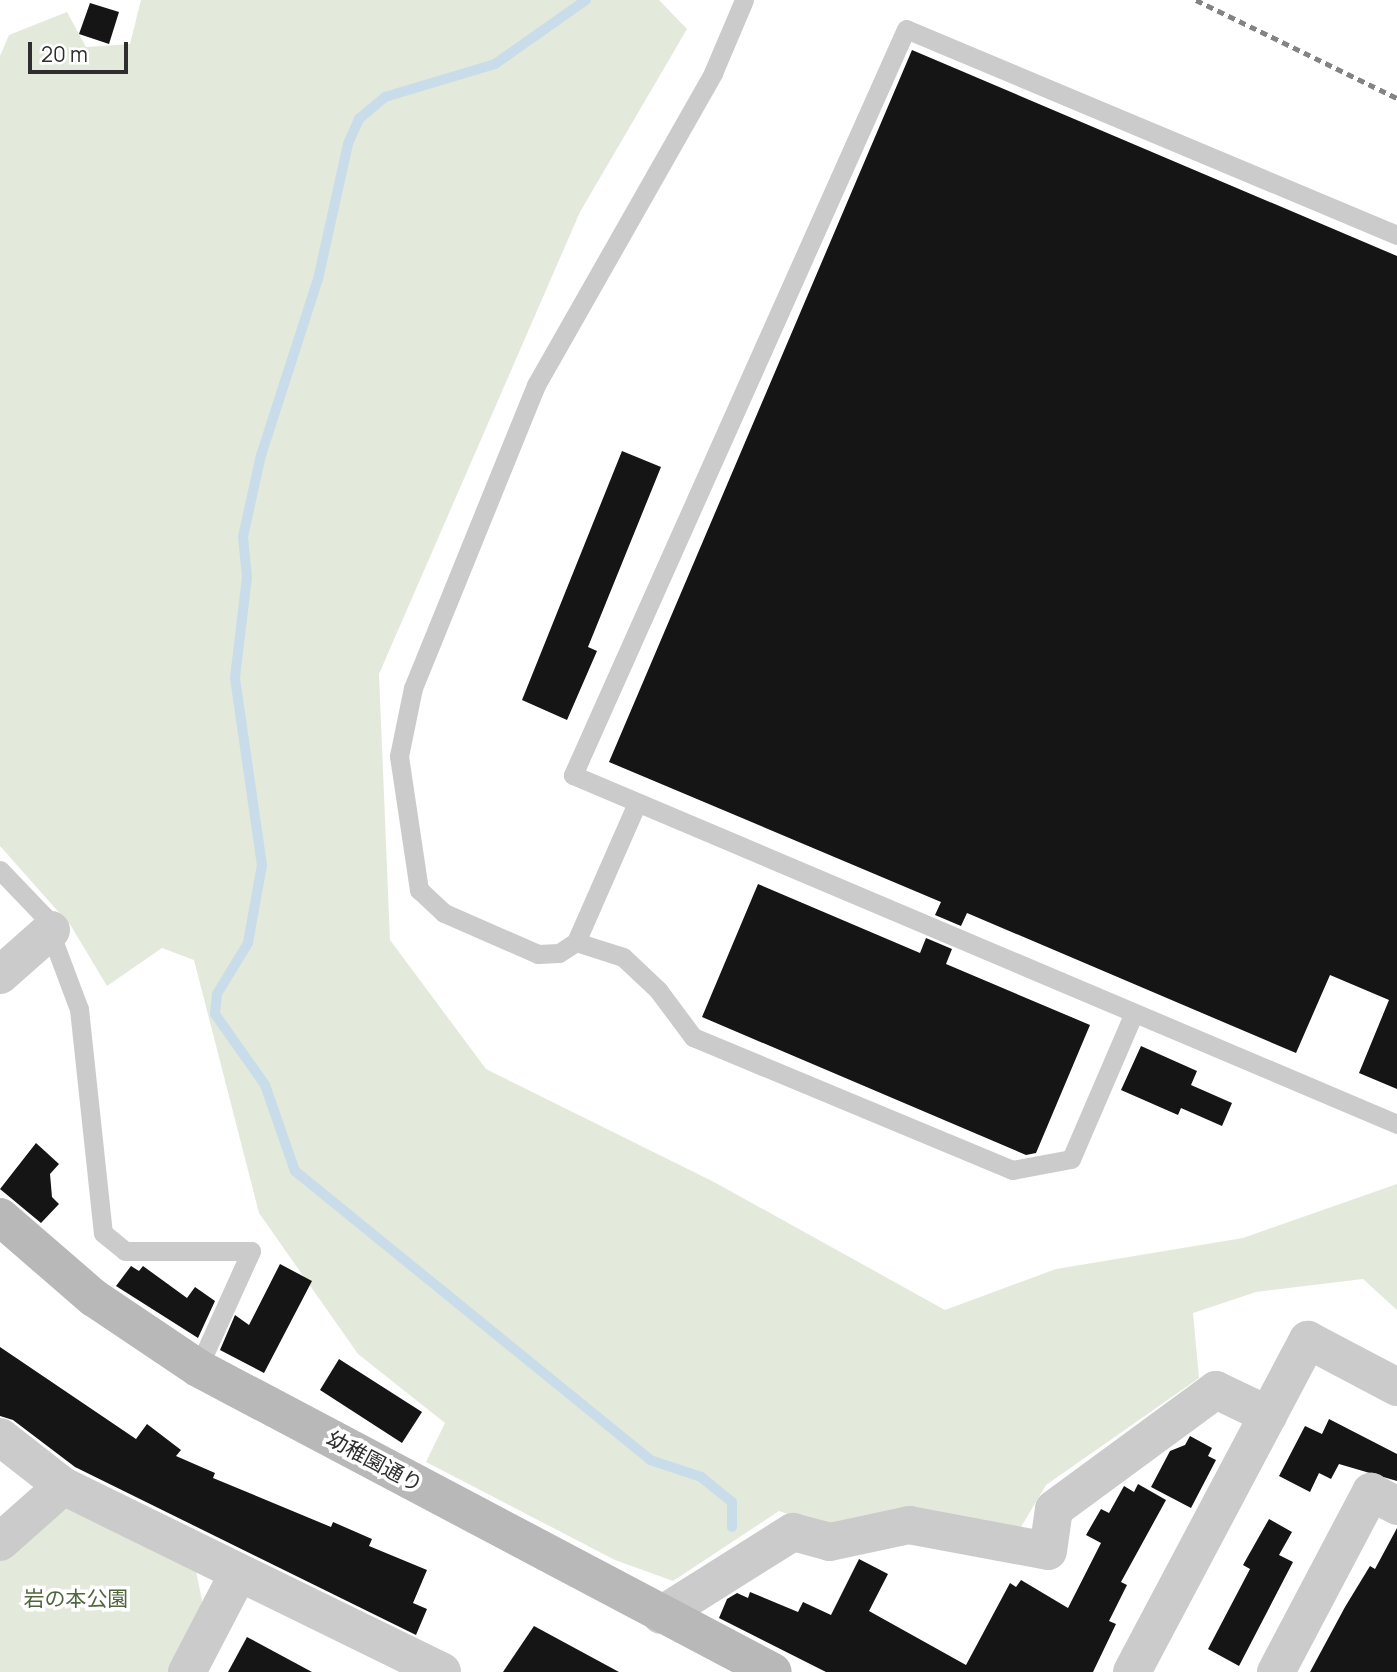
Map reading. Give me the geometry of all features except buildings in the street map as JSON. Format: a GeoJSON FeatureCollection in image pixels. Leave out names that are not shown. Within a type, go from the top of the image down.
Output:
{"type":"FeatureCollection","features":[{"type":"Feature","properties":{"kind":"street"},"geometry":{"type":"LineString","coordinates":[[0,975],[51,930]]}},
{"type":"Feature","properties":{"kind":"street","name":"幼稚園通り"},"geometry":{"type":"LineString","coordinates":[[0,1217],[94,1298],[198,1368],[773,1672]]}},
{"type":"Feature","properties":{"kind":"street"},"geometry":{"type":"LineString","coordinates":[[1132,1672],[1308,1340],[1397,1387]]}},
{"type":"Feature","properties":{"kind":"street"},"geometry":{"type":"LineString","coordinates":[[661,1615],[793,1532],[830,1542],[909,1525],[1048,1551],[1054,1509],[1216,1390],[1268,1415]]}},
{"type":"Feature","properties":{"kind":"street"},"geometry":{"type":"LineString","coordinates":[[0,1437],[62,1486],[237,1576],[384,1660],[442,1672]]}},
{"type":"Feature","properties":{"kind":"street"},"geometry":{"type":"LineString","coordinates":[[0,1542],[62,1486]]}},
{"type":"Feature","properties":{"kind":"street"},"geometry":{"type":"LineString","coordinates":[[1276,1672],[1371,1492],[1397,1506]]}},
{"type":"Feature","properties":{"kind":"street"},"geometry":{"type":"LineString","coordinates":[[187,1672],[237,1576]]}},
{"type":"Feature","properties":{"kind":"lane"},"geometry":{"type":"LineString","coordinates":[[637,803],[576,942],[559,953],[538,954],[444,913],[419,890],[399,756],[405,718],[536,385],[713,73],[744,0]]}},
{"type":"Feature","properties":{"kind":"lane"},"geometry":{"type":"LineString","coordinates":[[1397,234],[906,29],[831,205],[773,317],[573,775],[1397,1124]]}},
{"type":"Feature","properties":{"kind":"lane"},"geometry":{"type":"LineString","coordinates":[[0,870],[51,930],[79,1009],[103,1233],[125,1251],[251,1251],[198,1368]]}},
{"type":"Feature","properties":{"kind":"lane"},"geometry":{"type":"LineString","coordinates":[[576,942],[623,957],[658,990],[693,1037],[1013,1170],[1071,1159],[1134,1013]]}},
{"type":"Feature","properties":{"kind":"green space"},"geometry":{"type":"Polygon","coordinates":[[[141,0],[659,0],[687,29],[580,212],[379,674],[390,940],[486,1069],[714,1182],[945,1310],[1056,1269],[1243,1238],[1397,1184],[1397,1310],[1363,1279],[1256,1292],[1193,1313],[1199,1378],[1046,1485],[1021,1527],[828,1528],[779,1511],[673,1581],[615,1560],[426,1462],[445,1423],[358,1354],[259,1213],[194,960],[162,948],[107,986],[71,926],[0,846],[0,56],[9,35],[67,12],[86,47],[130,44],[141,0]]]}},
{"type":"Feature","properties":{"kind":"green space","name":"岩の本公園"},"geometry":{"type":"Polygon","coordinates":[[[67,1509],[196,1571],[203,1605],[168,1672],[0,1672],[0,1554],[47,1513],[67,1509]]]}},
{"type":"Feature","properties":{"kind":"waterway"},"geometry":{"type":"LineString","coordinates":[[586,0],[495,64],[385,97],[359,119],[348,144],[318,279],[261,455],[243,537],[247,577],[235,678],[262,865],[248,943],[217,994],[215,1014],[265,1085],[295,1171],[650,1460],[701,1477],[732,1502],[732,1527]]}},
{"type":"Feature","properties":{"kind":"railway"},"geometry":{"type":"LineString","coordinates":[[1196,0],[1397,98]]}}]}
